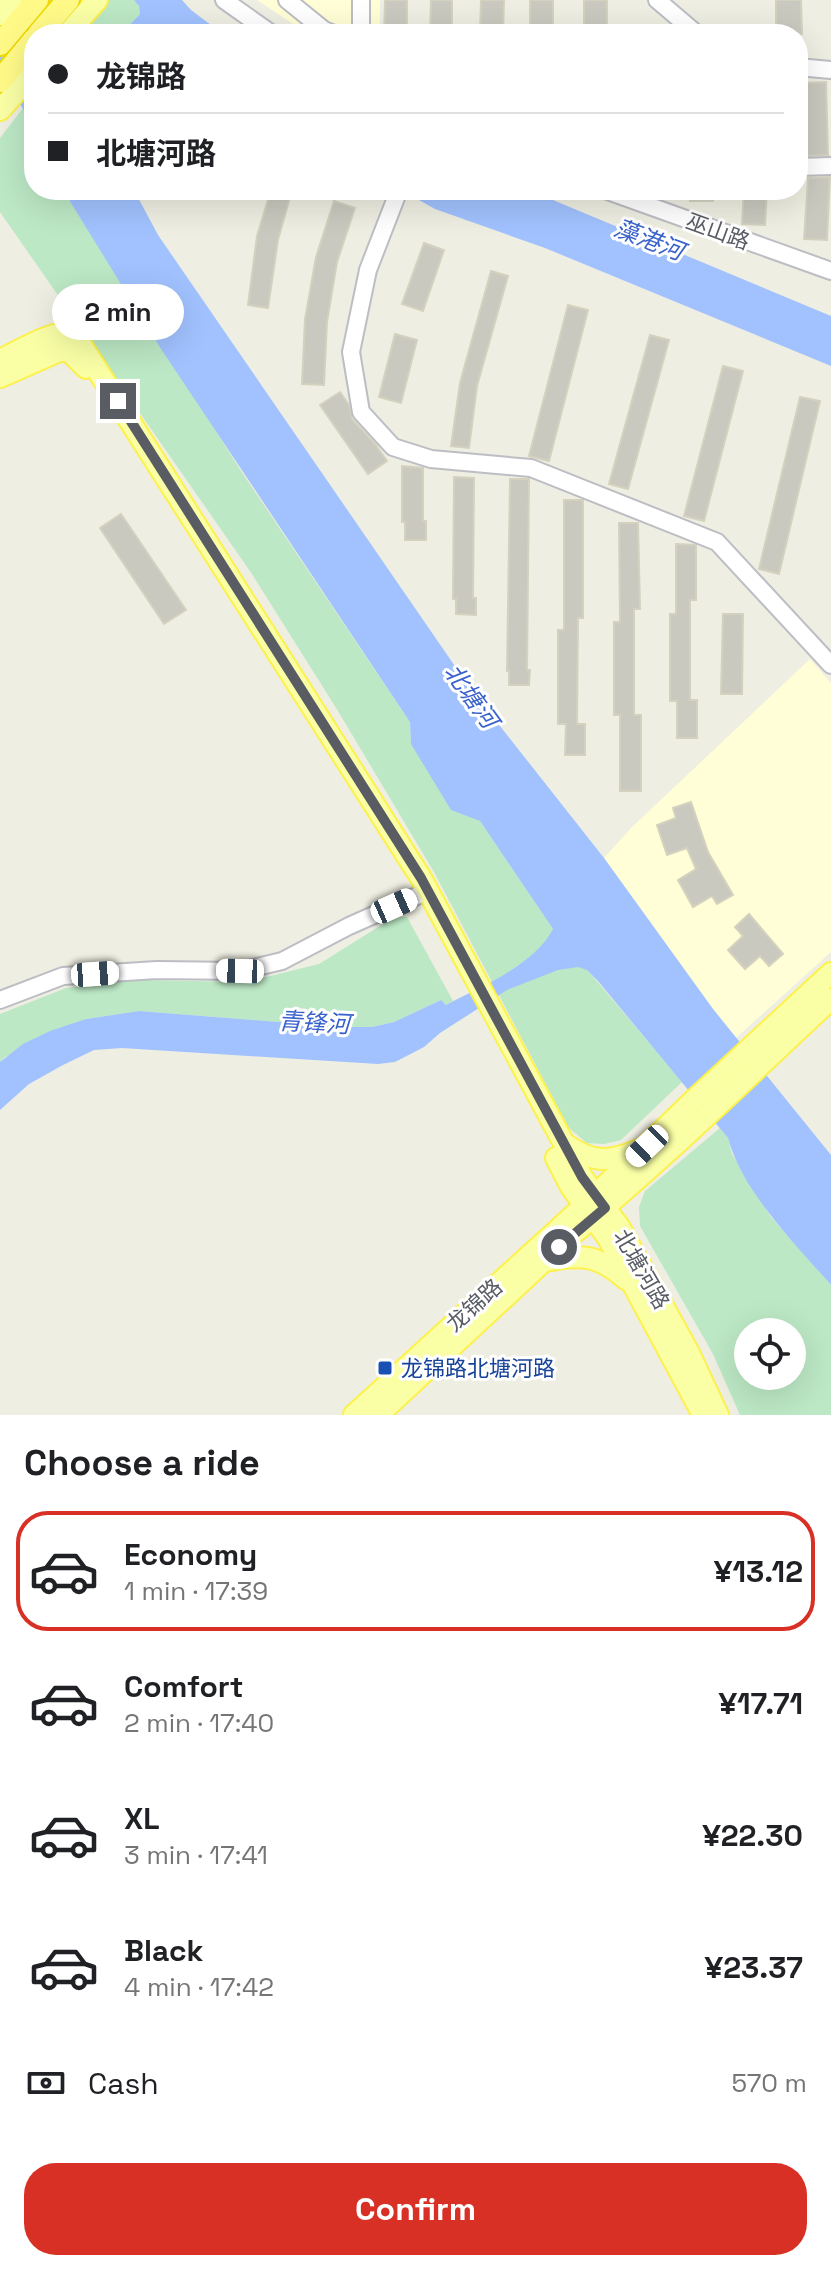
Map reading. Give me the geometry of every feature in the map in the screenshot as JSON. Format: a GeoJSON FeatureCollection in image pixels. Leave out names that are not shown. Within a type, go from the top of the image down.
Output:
{"type":"FeatureCollection","features":[{"type":"Feature","properties":{"kind":"highway"},"geometry":{"type":"LineString","coordinates":[[0,44],[37,0]]}},
{"type":"Feature","properties":{"kind":"highway"},"geometry":{"type":"LineString","coordinates":[[48,24],[68,0]]}},
{"type":"Feature","properties":{"kind":"highway"},"geometry":{"type":"LineString","coordinates":[[0,81],[24,52]]}},
{"type":"Feature","properties":{"kind":"main road"},"geometry":{"type":"LineString","coordinates":[[0,15],[12,0]]}},
{"type":"Feature","properties":{"kind":"main road"},"geometry":{"type":"LineString","coordinates":[[76,24],[97,0]]}},
{"type":"Feature","properties":{"kind":"main road"},"geometry":{"type":"LineString","coordinates":[[0,110],[24,83]]}},
{"type":"Feature","properties":{"kind":"main road","name":"北塘河路"},"geometry":{"type":"LineString","coordinates":[[0,360],[48,336],[63,334],[80,343],[413,865],[422,894]]}},
{"type":"Feature","properties":{"kind":"main road","name":"北塘河路"},"geometry":{"type":"LineString","coordinates":[[0,377],[59,351],[69,351],[95,379],[422,894],[487,1016],[571,1187],[620,1228],[689,1353],[718,1415]]}},
{"type":"Feature","properties":{"kind":"main road"},"geometry":{"type":"LineString","coordinates":[[595,1206],[754,1058],[831,973]]}},
{"type":"Feature","properties":{"kind":"main road"},"geometry":{"type":"LineString","coordinates":[[754,1058],[831,999]]}},
{"type":"Feature","properties":{"kind":"main road","name":"北塘河路"},"geometry":{"type":"LineString","coordinates":[[487,1016],[582,1177],[608,1238],[703,1415]]}},
{"type":"Feature","properties":{"kind":"main road"},"geometry":{"type":"LineString","coordinates":[[563,1143],[579,1154],[596,1159],[620,1158],[647,1146],[700,1108]]}},
{"type":"Feature","properties":{"kind":"main road"},"geometry":{"type":"LineString","coordinates":[[595,1206],[647,1146]]}},
{"type":"Feature","properties":{"kind":"main road","name":"龙锦路"},"geometry":{"type":"LineString","coordinates":[[378,1415],[544,1261],[595,1206]]}},
{"type":"Feature","properties":{"kind":"main road","name":"龙锦路"},"geometry":{"type":"LineString","coordinates":[[354,1415],[595,1206]]}},
{"type":"Feature","properties":{"kind":"main road"},"geometry":{"type":"LineString","coordinates":[[544,1261],[576,1256],[594,1258],[610,1265],[633,1285]]}},
{"type":"Feature","properties":{"kind":"street"},"geometry":{"type":"LineString","coordinates":[[224,0],[258,24]]}},
{"type":"Feature","properties":{"kind":"street"},"geometry":{"type":"LineString","coordinates":[[287,0],[317,24]]}},
{"type":"Feature","properties":{"kind":"street"},"geometry":{"type":"LineString","coordinates":[[361,0],[361,24]]}},
{"type":"Feature","properties":{"kind":"street"},"geometry":{"type":"LineString","coordinates":[[657,0],[685,24]]}},
{"type":"Feature","properties":{"kind":"street"},"geometry":{"type":"LineString","coordinates":[[808,68],[831,70]]}},
{"type":"Feature","properties":{"kind":"street"},"geometry":{"type":"LineString","coordinates":[[808,167],[831,166]]}},
{"type":"Feature","properties":{"kind":"street"},"geometry":{"type":"LineString","coordinates":[[395,200],[368,270],[351,352],[361,412],[393,447],[431,459],[531,468],[717,542],[827,661]]}},
{"type":"Feature","properties":{"kind":"street","name":"巫山路"},"geometry":{"type":"LineString","coordinates":[[633,200],[831,271]]}},
{"type":"Feature","properties":{"kind":"street"},"geometry":{"type":"LineString","coordinates":[[0,1000],[63,976],[157,970],[240,971],[282,961],[349,926],[422,894]]}},
{"type":"Feature","properties":{"kind":"shaded area"},"geometry":{"type":"Polygon","coordinates":[[[12,0],[134,0],[139,6],[140,14],[130,24],[24,24],[24,29],[12,0]]]}},
{"type":"Feature","properties":{"kind":"shaded area"},"geometry":{"type":"Polygon","coordinates":[[[257,0],[380,0],[380,24],[293,24],[257,0]]]}},
{"type":"Feature","properties":{"kind":"shaded area"},"geometry":{"type":"Polygon","coordinates":[[[23,108],[24,200],[69,200],[243,474],[410,722],[411,744],[480,821],[553,929],[682,1082],[621,1140],[604,1144],[587,1143],[569,1128],[434,872],[338,711],[252,574],[0,212],[0,138],[23,108]]]}},
{"type":"Feature","properties":{"kind":"shaded area"},"geometry":{"type":"Polygon","coordinates":[[[810,659],[831,683],[831,952],[736,1038],[604,858],[631,828],[810,659]]]}},
{"type":"Feature","properties":{"kind":"shaded area"},"geometry":{"type":"Polygon","coordinates":[[[396,916],[407,917],[453,1001],[446,1005],[441,1000],[394,1022],[372,1027],[139,1011],[86,1019],[0,1062],[0,1014],[66,988],[138,980],[246,982],[319,964],[396,916]]]}},
{"type":"Feature","properties":{"kind":"shaded area"},"geometry":{"type":"Polygon","coordinates":[[[720,1128],[728,1138],[732,1154],[771,1217],[831,1285],[831,1415],[740,1415],[713,1354],[640,1226],[639,1207],[645,1191],[720,1128]]]}},
{"type":"Feature","properties":{"kind":"water"},"geometry":{"type":"Polygon","coordinates":[[[0,0],[12,0],[24,29],[24,111],[0,67],[0,0]]]}},
{"type":"Feature","properties":{"kind":"water"},"geometry":{"type":"Polygon","coordinates":[[[134,0],[182,0],[210,24],[130,24],[140,14],[134,0]]]}},
{"type":"Feature","properties":{"kind":"water","name":"北塘河"},"geometry":{"type":"Polygon","coordinates":[[[69,200],[139,200],[158,235],[470,688],[604,858],[713,1009],[831,1155],[831,1285],[757,1197],[735,1158],[728,1138],[598,981],[587,970],[578,967],[558,970],[507,990],[440,1033],[424,1047],[395,1062],[378,1064],[122,1048],[94,1050],[29,1084],[0,1110],[0,1062],[23,1044],[86,1019],[139,1011],[372,1027],[394,1022],[441,1000],[446,1005],[490,983],[533,954],[553,929],[480,821],[451,810],[411,744],[410,722],[161,349],[69,200]]]}},
{"type":"Feature","properties":{"kind":"water"},"geometry":{"type":"Polygon","coordinates":[[[419,200],[553,200],[831,316],[831,366],[545,248],[435,209],[419,200]]]}},
{"type":"Feature","properties":{"kind":"building"},"geometry":{"type":"Polygon","coordinates":[[[385,0],[407,0],[407,24],[384,24],[385,0]]]}},
{"type":"Feature","properties":{"kind":"building"},"geometry":{"type":"Polygon","coordinates":[[[431,0],[452,0],[452,24],[430,24],[431,0]]]}},
{"type":"Feature","properties":{"kind":"building"},"geometry":{"type":"Polygon","coordinates":[[[481,0],[504,0],[503,24],[480,24],[481,0]]]}},
{"type":"Feature","properties":{"kind":"building"},"geometry":{"type":"Polygon","coordinates":[[[530,0],[553,0],[553,24],[530,24],[530,0]]]}},
{"type":"Feature","properties":{"kind":"building"},"geometry":{"type":"Polygon","coordinates":[[[584,0],[607,0],[607,24],[584,24],[584,0]]]}},
{"type":"Feature","properties":{"kind":"building"},"geometry":{"type":"Polygon","coordinates":[[[776,0],[801,0],[802,24],[776,24],[776,0]]]}},
{"type":"Feature","properties":{"kind":"building"},"geometry":{"type":"Polygon","coordinates":[[[826,82],[828,155],[808,156],[808,83],[826,82]]]}},
{"type":"Feature","properties":{"kind":"building"},"geometry":{"type":"Polygon","coordinates":[[[830,177],[827,240],[804,239],[808,178],[830,177]]]}},
{"type":"Feature","properties":{"kind":"building"},"geometry":{"type":"Polygon","coordinates":[[[268,200],[289,200],[278,240],[268,308],[248,305],[257,236],[268,200]]]}},
{"type":"Feature","properties":{"kind":"building"},"geometry":{"type":"Polygon","coordinates":[[[743,200],[766,200],[765,225],[742,224],[743,200]]]}},
{"type":"Feature","properties":{"kind":"building"},"geometry":{"type":"Polygon","coordinates":[[[334,201],[355,208],[337,262],[327,322],[324,385],[302,384],[305,319],[316,257],[334,201]]]}},
{"type":"Feature","properties":{"kind":"building"},"geometry":{"type":"Polygon","coordinates":[[[424,243],[444,250],[423,311],[402,304],[424,243]]]}},
{"type":"Feature","properties":{"kind":"building"},"geometry":{"type":"Polygon","coordinates":[[[491,271],[508,276],[477,386],[469,448],[451,446],[460,383],[491,271]]]}},
{"type":"Feature","properties":{"kind":"building"},"geometry":{"type":"Polygon","coordinates":[[[568,305],[588,310],[549,461],[529,456],[568,305]]]}},
{"type":"Feature","properties":{"kind":"building"},"geometry":{"type":"Polygon","coordinates":[[[395,334],[417,340],[401,403],[379,397],[395,334]]]}},
{"type":"Feature","properties":{"kind":"building"},"geometry":{"type":"Polygon","coordinates":[[[650,335],[669,340],[628,489],[609,484],[650,335]]]}},
{"type":"Feature","properties":{"kind":"building"},"geometry":{"type":"Polygon","coordinates":[[[723,366],[743,371],[704,521],[684,516],[723,366]]]}},
{"type":"Feature","properties":{"kind":"building"},"geometry":{"type":"Polygon","coordinates":[[[340,392],[349,405],[352,419],[387,461],[368,474],[320,405],[340,392]]]}},
{"type":"Feature","properties":{"kind":"building"},"geometry":{"type":"Polygon","coordinates":[[[800,397],[820,401],[779,574],[759,569],[800,397]]]}},
{"type":"Feature","properties":{"kind":"building"},"geometry":{"type":"Polygon","coordinates":[[[402,466],[423,468],[426,540],[405,540],[402,466]]]}},
{"type":"Feature","properties":{"kind":"building"},"geometry":{"type":"Polygon","coordinates":[[[454,477],[474,478],[473,598],[476,598],[476,615],[456,614],[456,599],[453,599],[454,477]]]}},
{"type":"Feature","properties":{"kind":"building"},"geometry":{"type":"Polygon","coordinates":[[[510,479],[529,479],[529,685],[509,685],[507,671],[510,479]]]}},
{"type":"Feature","properties":{"kind":"building"},"geometry":{"type":"Polygon","coordinates":[[[564,500],[583,500],[583,618],[578,618],[577,724],[585,724],[585,755],[565,755],[566,724],[558,724],[558,630],[564,630],[564,500]]]}},
{"type":"Feature","properties":{"kind":"building"},"geometry":{"type":"Polygon","coordinates":[[[121,514],[186,610],[164,624],[100,528],[121,514]]]}},
{"type":"Feature","properties":{"kind":"building"},"geometry":{"type":"Polygon","coordinates":[[[619,523],[638,523],[640,609],[634,609],[634,715],[641,715],[641,791],[620,791],[620,715],[614,715],[614,622],[620,622],[619,523]]]}},
{"type":"Feature","properties":{"kind":"building"},"geometry":{"type":"Polygon","coordinates":[[[676,544],[696,545],[696,600],[690,600],[690,700],[697,700],[697,738],[677,738],[677,701],[670,701],[670,614],[676,614],[676,544]]]}},
{"type":"Feature","properties":{"kind":"building"},"geometry":{"type":"Polygon","coordinates":[[[723,614],[743,614],[742,694],[721,694],[723,614]]]}},
{"type":"Feature","properties":{"kind":"building"},"geometry":{"type":"Polygon","coordinates":[[[691,802],[708,852],[733,895],[717,904],[712,896],[693,907],[678,880],[696,869],[687,848],[667,855],[657,825],[676,818],[673,808],[691,802]]]}},
{"type":"Feature","properties":{"kind":"building"},"geometry":{"type":"Polygon","coordinates":[[[749,914],[783,954],[769,966],[760,956],[745,969],[728,950],[743,936],[735,927],[749,914]]]}},
{"type":"Feature","properties":{"kind":"place","name":"龙锦路北塘河路"},"geometry":{"type":"Point","coordinates":[385,1368]}},
{"type":"Feature","properties":{"kind":"route"},"geometry":{"type":"LineString","coordinates":[[118,401],[421,878],[582,1177],[605,1208],[559,1247]]}},
{"type":"Feature","properties":{"kind":"water label","name":"藻港河"},"geometry":{"type":"Point","coordinates":[649,240]}},
{"type":"Feature","properties":{"kind":"water label","name":"青锋河"},"geometry":{"type":"Point","coordinates":[314,1023]}}]}
